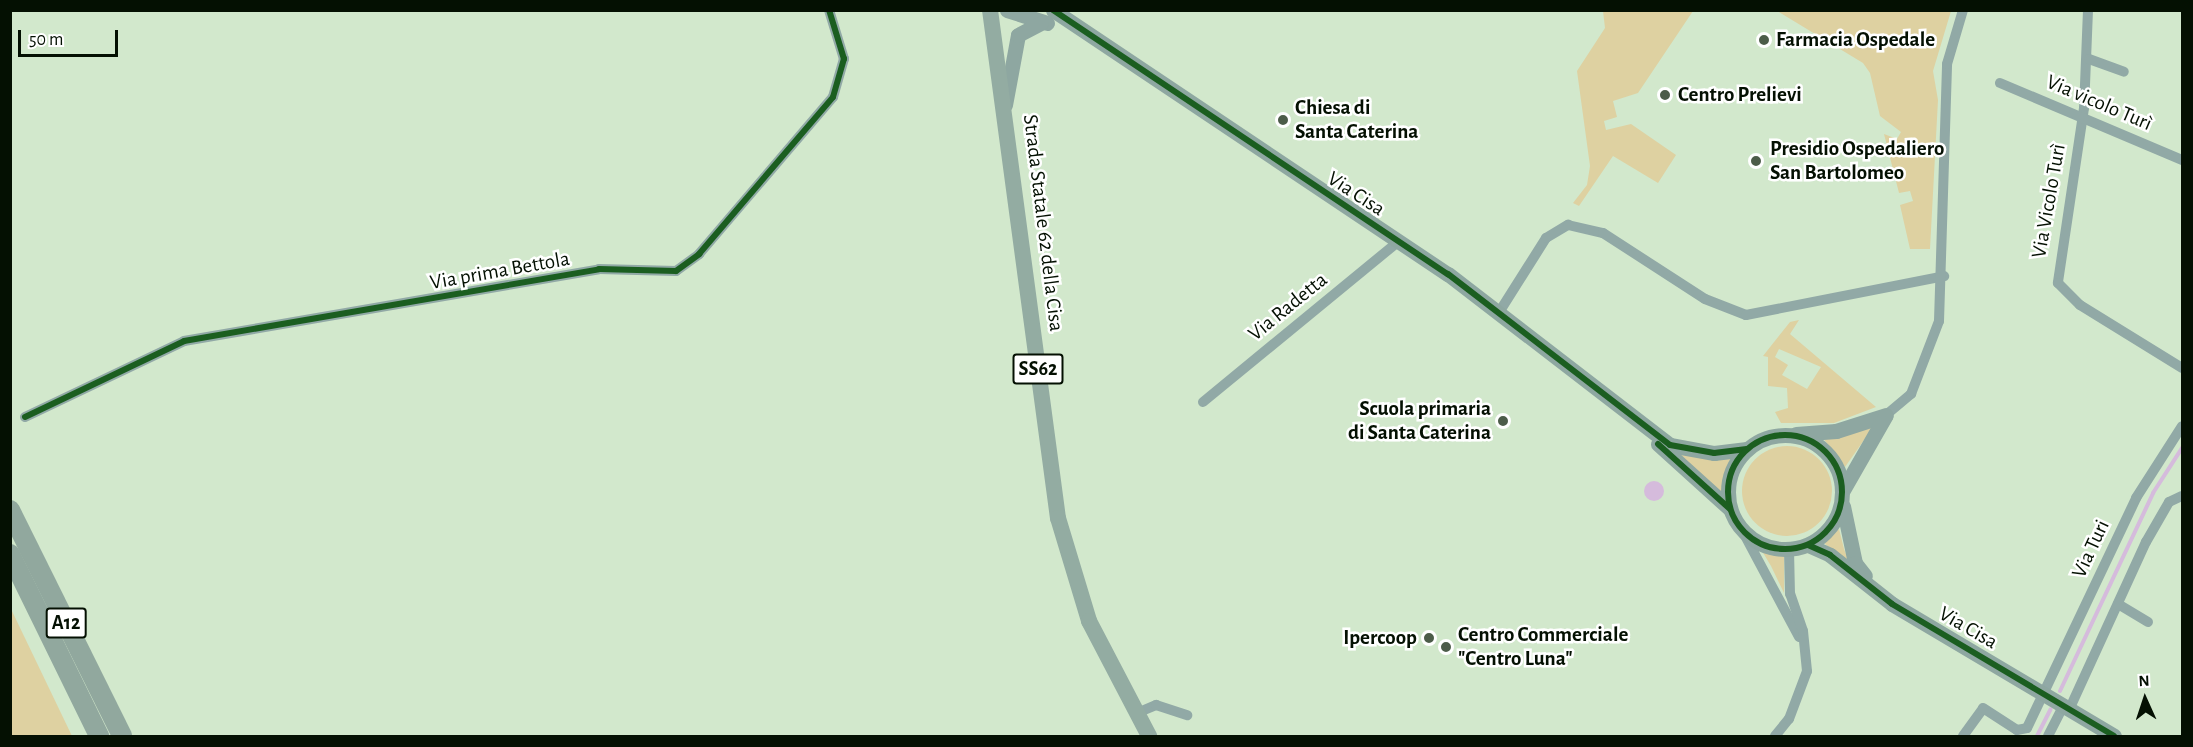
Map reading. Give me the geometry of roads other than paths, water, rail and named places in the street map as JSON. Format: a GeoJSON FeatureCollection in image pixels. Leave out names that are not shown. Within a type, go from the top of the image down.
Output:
{"type":"FeatureCollection","features":[{"type":"Feature","properties":{"kind":"highway","name":"A12"},"geometry":{"type":"LineString","coordinates":[[10,510],[122,736]]}},
{"type":"Feature","properties":{"kind":"highway","name":"A12"},"geometry":{"type":"LineString","coordinates":[[10,554],[99,736]]}},
{"type":"Feature","properties":{"kind":"main road","name":"Strada Statale 62 della Cisa"},"geometry":{"type":"LineString","coordinates":[[990,10],[1005,105],[1058,518],[1089,621],[1149,736]]}},
{"type":"Feature","properties":{"kind":"main road","name":"Strada Statale 62 della Cisa"},"geometry":{"type":"LineString","coordinates":[[1137,713],[1156,736]]}},
{"type":"Feature","properties":{"kind":"street","name":"Via prima Bettola"},"geometry":{"type":"LineString","coordinates":[[25,417],[184,342],[599,269],[676,271],[699,254],[833,97],[844,59],[829,10]]}},
{"type":"Feature","properties":{"kind":"street"},"geometry":{"type":"LineString","coordinates":[[1007,10],[1041,22],[1067,23]]}},
{"type":"Feature","properties":{"kind":"street","name":"Via Cisa"},"geometry":{"type":"LineString","coordinates":[[1053,10],[1067,23],[1398,242],[1498,314],[1631,420],[1730,509]]}},
{"type":"Feature","properties":{"kind":"street"},"geometry":{"type":"LineString","coordinates":[[1743,532],[1772,548],[1789,550],[1808,545],[1834,524],[1843,494],[1886,415],[1911,394],[1926,361],[1939,321],[1944,276],[1947,64],[1963,10]]}},
{"type":"Feature","properties":{"kind":"street","name":"Via Vicolo Turì"},"geometry":{"type":"LineString","coordinates":[[2088,10],[2089,59],[2058,283],[2080,305],[2182,368]]}},
{"type":"Feature","properties":{"kind":"street"},"geometry":{"type":"LineString","coordinates":[[1005,105],[1018,35],[1041,22]]}},
{"type":"Feature","properties":{"kind":"street"},"geometry":{"type":"LineString","coordinates":[[2089,59],[2124,72]]}},
{"type":"Feature","properties":{"kind":"street","name":"Via vicolo Turì"},"geometry":{"type":"LineString","coordinates":[[2000,83],[2182,159]]}},
{"type":"Feature","properties":{"kind":"street"},"geometry":{"type":"LineString","coordinates":[[1498,314],[1546,238],[1568,225],[1603,233],[1704,299],[1746,315],[1944,276]]}},
{"type":"Feature","properties":{"kind":"street","name":"Via Radetta"},"geometry":{"type":"LineString","coordinates":[[1203,402],[1398,242]]}},
{"type":"Feature","properties":{"kind":"street"},"geometry":{"type":"LineString","coordinates":[[1805,651],[1730,509],[1730,476],[1747,449],[1785,435],[1836,431],[1886,415]]}},
{"type":"Feature","properties":{"kind":"street","name":"Via Cisa"},"geometry":{"type":"LineString","coordinates":[[1631,420],[1678,447],[1714,453],[1747,449]]}},
{"type":"Feature","properties":{"kind":"street","name":"Via Turi"},"geometry":{"type":"LineString","coordinates":[[1963,736],[1983,708],[2018,730],[2027,728],[2136,498],[2182,426]]}},
{"type":"Feature","properties":{"kind":"street"},"geometry":{"type":"LineString","coordinates":[[1785,435],[1803,437],[1825,451],[1843,494]]}},
{"type":"Feature","properties":{"kind":"street","name":"Via Cisa"},"geometry":{"type":"LineString","coordinates":[[1843,494],[1855,563],[1892,604]]}},
{"type":"Feature","properties":{"kind":"street"},"geometry":{"type":"LineString","coordinates":[[2048,736],[2066,708],[2169,502],[2182,496]]}},
{"type":"Feature","properties":{"kind":"street","name":"Via Cisa"},"geometry":{"type":"LineString","coordinates":[[1808,545],[1830,555],[1892,604],[2114,736]]}},
{"type":"Feature","properties":{"kind":"street"},"geometry":{"type":"LineString","coordinates":[[1775,736],[1789,719],[1807,671],[1805,651],[1790,594],[1789,550]]}},
{"type":"Feature","properties":{"kind":"street"},"geometry":{"type":"LineString","coordinates":[[2118,604],[2148,622]]}},
{"type":"Feature","properties":{"kind":"street"},"geometry":{"type":"LineString","coordinates":[[1137,713],[1156,705],[1187,715]]}},
{"type":"Feature","properties":{"kind":"waterway"},"geometry":{"type":"LineString","coordinates":[[2060,691],[2153,493],[2182,448]]}},
{"type":"Feature","properties":{"kind":"waterway"},"geometry":{"type":"LineString","coordinates":[[2037,736],[2051,709]]}},
{"type":"Feature","properties":{"kind":"place","name":"Farmacia Ospedale"},"geometry":{"type":"Point","coordinates":[1764,40]}},
{"type":"Feature","properties":{"kind":"place","name":"Centro Prelievi"},"geometry":{"type":"Point","coordinates":[1665,95]}},
{"type":"Feature","properties":{"kind":"place","name":"Chiesa di Santa Caterina"},"geometry":{"type":"Point","coordinates":[1283,120]}},
{"type":"Feature","properties":{"kind":"place","name":"Presidio Ospedaliero San Bartolomeo"},"geometry":{"type":"Point","coordinates":[1756,161]}},
{"type":"Feature","properties":{"kind":"place","name":"Scuola primaria di Santa Caterina"},"geometry":{"type":"Point","coordinates":[1503,421]}},
{"type":"Feature","properties":{"kind":"place","name":"Ipercoop"},"geometry":{"type":"Point","coordinates":[1429,638]}},
{"type":"Feature","properties":{"kind":"place","name":"Centro Commerciale \"Centro Luna\""},"geometry":{"type":"Point","coordinates":[1446,647]}}]}
